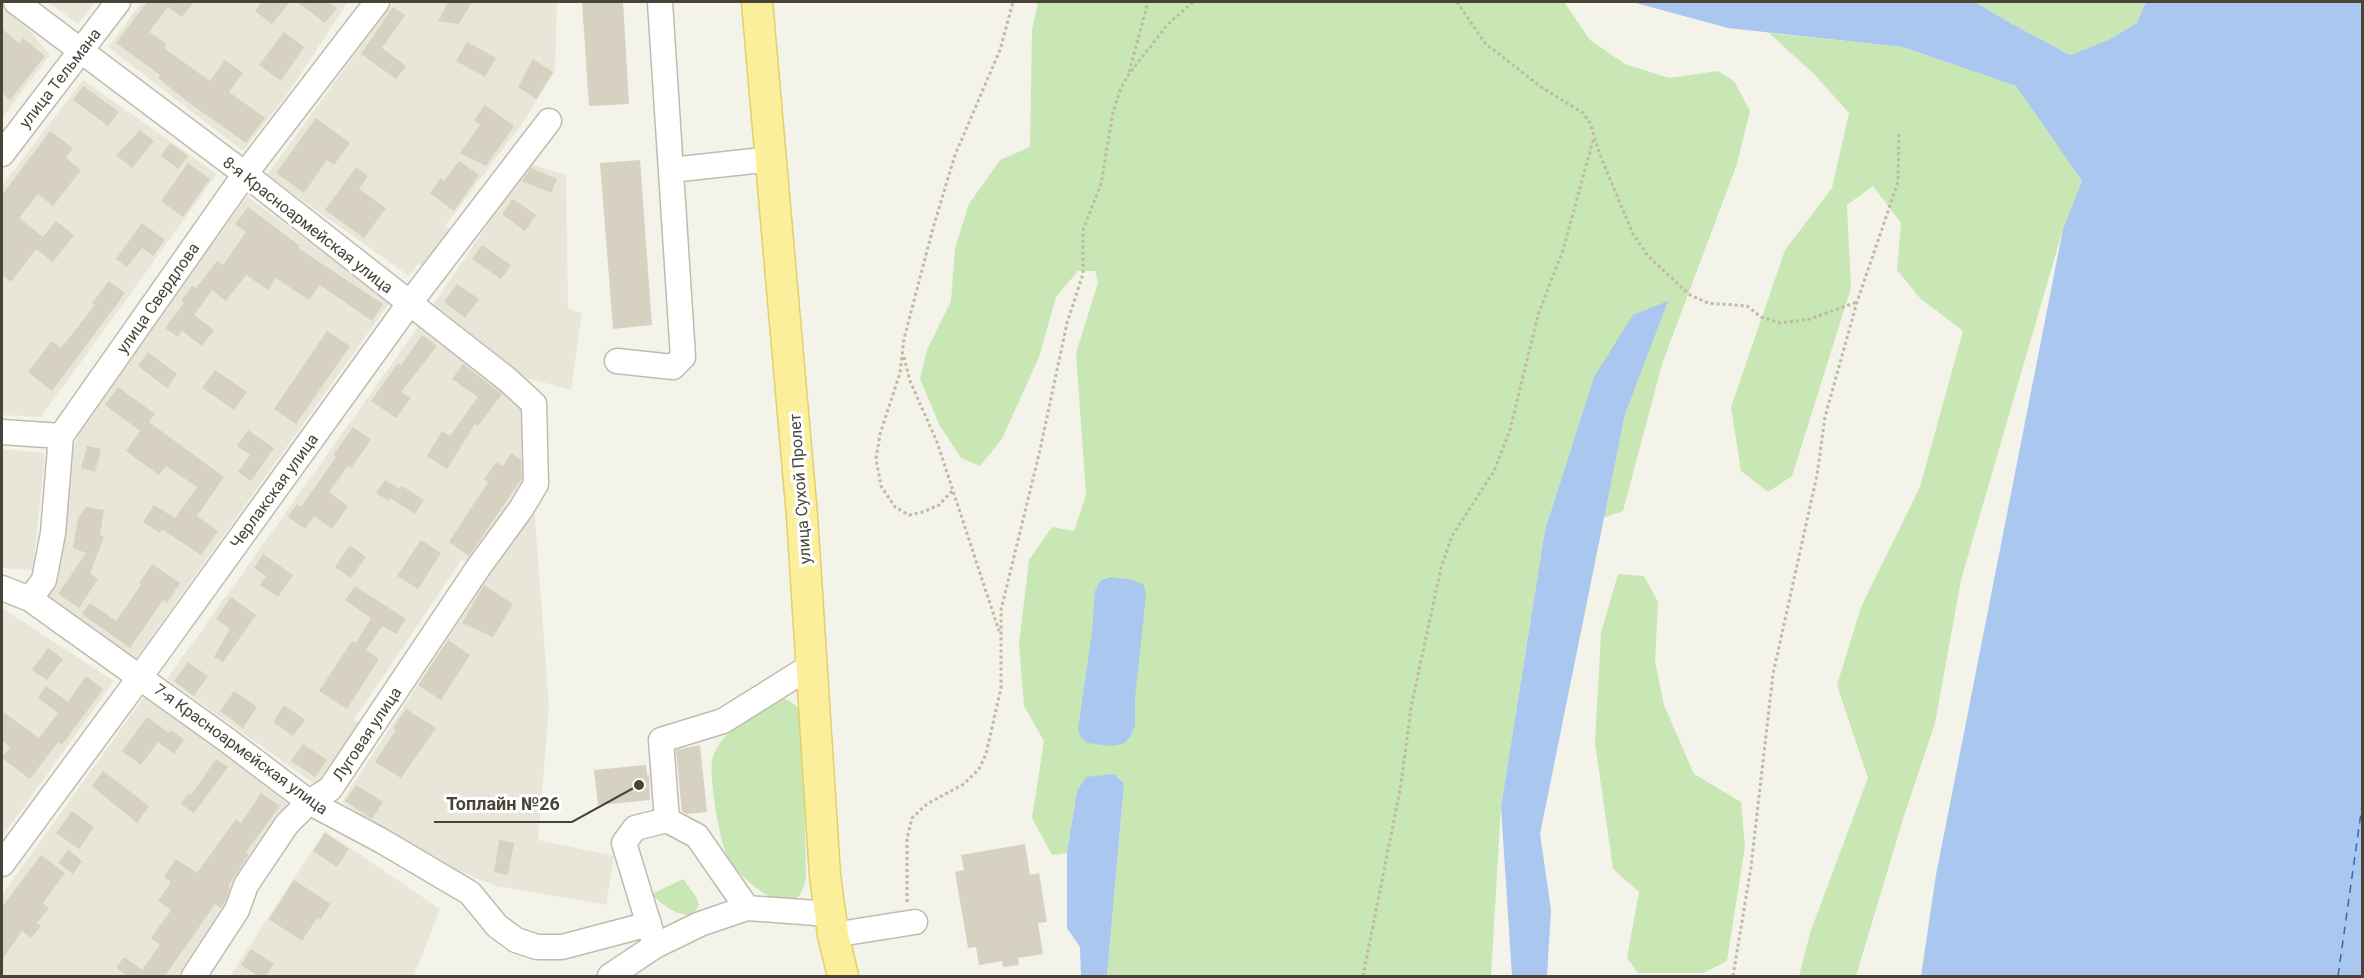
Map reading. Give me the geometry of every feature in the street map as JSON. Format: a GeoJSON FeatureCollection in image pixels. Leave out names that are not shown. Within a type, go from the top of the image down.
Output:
{"type":"FeatureCollection","features":[{"type":"Feature","properties":{"kind":"main road","name":"улица Сухой Пролет"},"geometry":{"type":"LineString","coordinates":[[757,2],[802,516],[825,875],[831,925],[843,976]]}},
{"type":"Feature","properties":{"kind":"street","name":"8-я Красноармейская улица"},"geometry":{"type":"LineString","coordinates":[[16,2],[245,174],[508,380],[534,404],[536,484]]}},
{"type":"Feature","properties":{"kind":"street","name":"улица Тельмана"},"geometry":{"type":"LineString","coordinates":[[2,154],[118,2]]}},
{"type":"Feature","properties":{"kind":"street","name":"улица Свердлова"},"geometry":{"type":"LineString","coordinates":[[61,436],[245,174],[377,2]]}},
{"type":"Feature","properties":{"kind":"street"},"geometry":{"type":"LineString","coordinates":[[617,361],[673,367],[683,357],[660,2]]}},
{"type":"Feature","properties":{"kind":"street","name":"Черлакская улица"},"geometry":{"type":"LineString","coordinates":[[2,864],[409,304],[549,121]]}},
{"type":"Feature","properties":{"kind":"street"},"geometry":{"type":"LineString","coordinates":[[671,170],[772,159]]}},
{"type":"Feature","properties":{"kind":"street"},"geometry":{"type":"LineString","coordinates":[[2,432],[61,436],[53,533],[44,580],[30,599],[2,588]]}},
{"type":"Feature","properties":{"kind":"street","name":"Луговая улица"},"geometry":{"type":"LineString","coordinates":[[194,976],[237,910],[246,885],[287,824],[309,802],[330,789],[536,484]]}},
{"type":"Feature","properties":{"kind":"street","name":"7-я Красноармейская улица"},"geometry":{"type":"LineString","coordinates":[[30,599],[309,802],[382,841],[470,893],[497,926],[516,940],[537,946],[562,947],[652,935]]}},
{"type":"Feature","properties":{"kind":"street"},"geometry":{"type":"LineString","coordinates":[[667,820],[662,740],[723,721],[811,666]]}},
{"type":"Feature","properties":{"kind":"street"},"geometry":{"type":"LineString","coordinates":[[652,935],[624,843],[635,828],[667,820],[697,836],[747,908]]}},
{"type":"Feature","properties":{"kind":"street"},"geometry":{"type":"LineString","coordinates":[[610,976],[652,935],[700,924],[747,908],[831,925],[906,923]]}},
{"type":"Feature","properties":{"kind":"path"},"geometry":{"type":"LineString","coordinates":[[952,491],[939,505],[909,515],[895,507],[881,486],[876,459],[878,443],[900,373],[922,270],[955,155],[1000,50],[1013,2]]}},
{"type":"Feature","properties":{"kind":"path"},"geometry":{"type":"LineString","coordinates":[[1129,75],[1148,2]]}},
{"type":"Feature","properties":{"kind":"path"},"geometry":{"type":"LineString","coordinates":[[906,923],[907,839],[912,818],[927,804],[964,784],[980,770],[986,754],[1001,688],[1001,610],[1040,450],[1066,323],[1083,274],[1083,241],[1086,220],[1101,184],[1113,112],[1121,88],[1129,75],[1168,24],[1193,2]]}},
{"type":"Feature","properties":{"kind":"path"},"geometry":{"type":"LineString","coordinates":[[1457,2],[1485,43],[1541,87],[1583,113],[1590,123],[1616,197],[1633,234],[1648,256],[1690,295],[1708,303],[1747,306],[1761,317],[1780,324],[1810,319],[1857,302]]}},
{"type":"Feature","properties":{"kind":"path"},"geometry":{"type":"LineString","coordinates":[[1733,976],[1751,867],[1773,674],[1817,475],[1824,417],[1857,302],[1898,182],[1899,130]]}},
{"type":"Feature","properties":{"kind":"path"},"geometry":{"type":"LineString","coordinates":[[1363,976],[1401,785],[1411,707],[1441,568],[1452,536],[1494,471],[1510,430],[1538,315],[1563,250],[1594,137]]}},
{"type":"Feature","properties":{"kind":"path"},"geometry":{"type":"LineString","coordinates":[[903,353],[910,381],[937,441],[1000,632]]}},
{"type":"Feature","properties":{"kind":"shaded area"},"geometry":{"type":"Polygon","coordinates":[[[48,2],[95,2],[78,24],[48,2]]]}},
{"type":"Feature","properties":{"kind":"shaded area"},"geometry":{"type":"Polygon","coordinates":[[[142,2],[348,2],[288,93],[243,151],[108,47],[142,2]]]}},
{"type":"Feature","properties":{"kind":"shaded area"},"geometry":{"type":"Polygon","coordinates":[[[393,2],[557,2],[555,71],[526,118],[445,226],[454,232],[427,270],[418,264],[409,276],[267,175],[393,2]]]}},
{"type":"Feature","properties":{"kind":"shaded area"},"geometry":{"type":"Polygon","coordinates":[[[2,8],[28,29],[50,55],[2,118],[2,8]]]}},
{"type":"Feature","properties":{"kind":"shaded area"},"geometry":{"type":"Polygon","coordinates":[[[83,80],[217,174],[41,417],[2,415],[2,186],[83,80]]]}},
{"type":"Feature","properties":{"kind":"shaded area"},"geometry":{"type":"Polygon","coordinates":[[[529,164],[566,175],[568,309],[582,313],[571,390],[527,378],[431,308],[529,164]]]}},
{"type":"Feature","properties":{"kind":"shaded area"},"geometry":{"type":"Polygon","coordinates":[[[247,196],[390,302],[134,661],[47,598],[62,551],[73,450],[80,427],[247,196]]]}},
{"type":"Feature","properties":{"kind":"shaded area"},"geometry":{"type":"Polygon","coordinates":[[[418,327],[528,410],[531,483],[473,566],[462,559],[354,720],[361,724],[319,787],[167,679],[418,327]]]}},
{"type":"Feature","properties":{"kind":"shaded area"},"geometry":{"type":"Polygon","coordinates":[[[2,449],[45,453],[33,570],[2,568],[2,449]]]}},
{"type":"Feature","properties":{"kind":"shaded area"},"geometry":{"type":"Polygon","coordinates":[[[534,505],[549,707],[538,840],[614,856],[606,905],[496,886],[419,855],[342,802],[534,505]]]}},
{"type":"Feature","properties":{"kind":"shaded area"},"geometry":{"type":"Polygon","coordinates":[[[2,608],[114,681],[2,837],[2,608]]]}},
{"type":"Feature","properties":{"kind":"shaded area"},"geometry":{"type":"Polygon","coordinates":[[[144,697],[257,772],[288,805],[180,976],[2,976],[2,895],[144,697]]]}},
{"type":"Feature","properties":{"kind":"shaded area"},"geometry":{"type":"Polygon","coordinates":[[[325,831],[440,909],[414,976],[230,976],[325,831]]]}},
{"type":"Feature","properties":{"kind":"green space"},"geometry":{"type":"Polygon","coordinates":[[[1038,2],[1564,2],[1590,40],[1625,64],[1669,78],[1718,71],[1734,81],[1750,111],[1737,164],[1662,364],[1623,511],[1603,518],[1625,414],[1594,377],[1545,530],[1501,807],[1491,976],[1107,976],[1124,784],[1077,791],[1067,853],[1052,855],[1032,818],[1044,741],[1024,706],[1019,644],[1029,560],[1052,527],[1074,531],[1086,495],[1076,353],[1098,283],[1095,271],[1078,271],[1056,297],[1039,357],[1002,439],[980,466],[961,458],[939,424],[920,379],[927,350],[951,301],[955,248],[969,204],[1000,160],[1030,147],[1032,30],[1038,2]]]}},
{"type":"Feature","properties":{"kind":"green space"},"geometry":{"type":"Polygon","coordinates":[[[1975,2],[2146,2],[2137,23],[2108,40],[2070,55],[1975,2]]]}},
{"type":"Feature","properties":{"kind":"green space"},"geometry":{"type":"Polygon","coordinates":[[[1769,33],[1903,47],[2016,86],[2082,181],[2063,229],[1961,580],[1935,723],[1903,819],[1856,976],[1799,976],[1810,933],[1868,778],[1837,685],[1861,607],[1920,487],[1963,331],[1920,298],[1897,270],[1901,223],[1873,186],[1847,205],[1851,288],[1792,476],[1768,492],[1741,471],[1731,407],[1785,250],[1832,188],[1849,113],[1814,74],[1769,33]]]}},
{"type":"Feature","properties":{"kind":"green space"},"geometry":{"type":"Polygon","coordinates":[[[1618,574],[1644,576],[1658,602],[1655,661],[1664,705],[1694,774],[1741,802],[1745,846],[1727,961],[1703,973],[1638,973],[1627,958],[1639,892],[1613,869],[1595,743],[1601,633],[1618,574]]]}},
{"type":"Feature","properties":{"kind":"green space"},"geometry":{"type":"Polygon","coordinates":[[[782,698],[796,706],[803,720],[806,878],[800,895],[789,902],[770,897],[750,883],[729,860],[719,827],[712,770],[713,756],[722,740],[748,719],[782,698]]]}},
{"type":"Feature","properties":{"kind":"green space"},"geometry":{"type":"Polygon","coordinates":[[[683,879],[697,898],[699,905],[693,915],[682,914],[670,909],[652,894],[683,879]]]}},
{"type":"Feature","properties":{"kind":"water"},"geometry":{"type":"Polygon","coordinates":[[[1632,2],[1975,2],[2070,55],[2108,40],[2137,23],[2146,2],[2362,2],[2362,976],[1921,976],[1936,875],[2063,229],[2082,181],[2016,86],[1903,47],[1728,28],[1632,2]]]}},
{"type":"Feature","properties":{"kind":"water"},"geometry":{"type":"Polygon","coordinates":[[[1668,301],[1625,414],[1540,834],[1551,910],[1547,976],[1512,976],[1501,807],[1545,530],[1594,377],[1633,315],[1668,301]]]}},
{"type":"Feature","properties":{"kind":"water"},"geometry":{"type":"Polygon","coordinates":[[[1111,577],[1132,580],[1144,585],[1146,595],[1135,699],[1135,726],[1130,737],[1123,744],[1111,746],[1087,743],[1081,738],[1078,729],[1092,632],[1095,591],[1100,581],[1111,577]]]}},
{"type":"Feature","properties":{"kind":"water"},"geometry":{"type":"Polygon","coordinates":[[[1114,774],[1124,784],[1107,976],[1081,976],[1080,947],[1067,928],[1067,853],[1077,791],[1086,777],[1114,774]]]}},
{"type":"Feature","properties":{"kind":"building"},"geometry":{"type":"Polygon","coordinates":[[[147,2],[194,2],[182,17],[168,7],[149,32],[167,44],[164,48],[210,81],[225,60],[243,73],[229,92],[265,118],[246,143],[188,102],[158,78],[160,75],[116,43],[147,2]]]}},
{"type":"Feature","properties":{"kind":"building"},"geometry":{"type":"Polygon","coordinates":[[[262,2],[290,2],[272,24],[255,11],[262,2]]]}},
{"type":"Feature","properties":{"kind":"building"},"geometry":{"type":"Polygon","coordinates":[[[297,2],[328,2],[337,8],[325,23],[297,2]]]}},
{"type":"Feature","properties":{"kind":"building"},"geometry":{"type":"Polygon","coordinates":[[[448,2],[472,2],[459,24],[438,21],[448,2]]]}},
{"type":"Feature","properties":{"kind":"building"},"geometry":{"type":"Polygon","coordinates":[[[582,2],[623,2],[629,104],[589,106],[582,2]]]}},
{"type":"Feature","properties":{"kind":"building"},"geometry":{"type":"Polygon","coordinates":[[[393,7],[405,15],[382,48],[406,66],[396,79],[361,54],[393,7]]]}},
{"type":"Feature","properties":{"kind":"building"},"geometry":{"type":"Polygon","coordinates":[[[2,29],[19,43],[23,38],[45,56],[10,100],[2,93],[2,29]]]}},
{"type":"Feature","properties":{"kind":"building"},"geometry":{"type":"Polygon","coordinates":[[[284,32],[304,47],[281,81],[259,65],[284,32]]]}},
{"type":"Feature","properties":{"kind":"building"},"geometry":{"type":"Polygon","coordinates":[[[467,42],[496,58],[485,77],[456,61],[467,42]]]}},
{"type":"Feature","properties":{"kind":"building"},"geometry":{"type":"Polygon","coordinates":[[[533,59],[553,72],[536,99],[518,87],[533,59]]]}},
{"type":"Feature","properties":{"kind":"building"},"geometry":{"type":"Polygon","coordinates":[[[83,86],[119,112],[108,126],[73,100],[83,86]]]}},
{"type":"Feature","properties":{"kind":"building"},"geometry":{"type":"Polygon","coordinates":[[[485,105],[514,126],[486,166],[460,153],[480,125],[474,120],[485,105]]]}},
{"type":"Feature","properties":{"kind":"building"},"geometry":{"type":"Polygon","coordinates":[[[316,118],[350,143],[334,165],[327,160],[304,193],[276,173],[316,118]]]}},
{"type":"Feature","properties":{"kind":"building"},"geometry":{"type":"Polygon","coordinates":[[[140,130],[154,141],[132,168],[116,155],[140,130]]]}},
{"type":"Feature","properties":{"kind":"building"},"geometry":{"type":"Polygon","coordinates":[[[50,131],[73,148],[66,158],[81,170],[53,206],[38,194],[19,218],[43,237],[56,221],[74,235],[53,262],[36,249],[11,282],[2,275],[2,195],[50,131]]]}},
{"type":"Feature","properties":{"kind":"building"},"geometry":{"type":"Polygon","coordinates":[[[170,143],[188,156],[178,169],[161,156],[170,143]]]}},
{"type":"Feature","properties":{"kind":"building"},"geometry":{"type":"Polygon","coordinates":[[[640,160],[652,325],[613,329],[600,163],[640,160]]]}},
{"type":"Feature","properties":{"kind":"building"},"geometry":{"type":"Polygon","coordinates":[[[459,161],[479,175],[454,211],[430,193],[441,178],[444,181],[459,161]]]}},
{"type":"Feature","properties":{"kind":"building"},"geometry":{"type":"Polygon","coordinates":[[[188,163],[210,179],[183,217],[161,201],[188,163]]]}},
{"type":"Feature","properties":{"kind":"building"},"geometry":{"type":"Polygon","coordinates":[[[356,167],[368,176],[359,189],[386,208],[364,238],[325,210],[356,167]]]}},
{"type":"Feature","properties":{"kind":"building"},"geometry":{"type":"Polygon","coordinates":[[[531,168],[557,179],[551,193],[522,181],[531,168]]]}},
{"type":"Feature","properties":{"kind":"building"},"geometry":{"type":"Polygon","coordinates":[[[513,199],[536,215],[525,231],[502,214],[513,199]]]}},
{"type":"Feature","properties":{"kind":"building"},"geometry":{"type":"Polygon","coordinates":[[[248,207],[300,246],[298,248],[383,304],[372,321],[320,285],[309,300],[276,278],[268,290],[246,275],[226,301],[212,290],[194,315],[214,330],[202,346],[182,331],[178,337],[165,328],[184,303],[181,301],[192,286],[196,288],[217,261],[223,265],[246,232],[235,224],[248,207]]]}},
{"type":"Feature","properties":{"kind":"building"},"geometry":{"type":"Polygon","coordinates":[[[142,223],[165,240],[153,256],[142,248],[127,267],[116,259],[142,223]]]}},
{"type":"Feature","properties":{"kind":"building"},"geometry":{"type":"Polygon","coordinates":[[[482,245],[511,265],[501,279],[472,259],[482,245]]]}},
{"type":"Feature","properties":{"kind":"building"},"geometry":{"type":"Polygon","coordinates":[[[109,281],[125,293],[52,391],[28,372],[52,341],[61,348],[95,305],[92,303],[109,281]]]}},
{"type":"Feature","properties":{"kind":"building"},"geometry":{"type":"Polygon","coordinates":[[[457,284],[479,299],[465,318],[444,302],[457,284]]]}},
{"type":"Feature","properties":{"kind":"building"},"geometry":{"type":"Polygon","coordinates":[[[327,331],[350,346],[296,424],[274,409],[327,331]]]}},
{"type":"Feature","properties":{"kind":"building"},"geometry":{"type":"Polygon","coordinates":[[[422,335],[437,346],[401,392],[411,398],[396,418],[371,401],[398,363],[401,365],[422,335]]]}},
{"type":"Feature","properties":{"kind":"building"},"geometry":{"type":"Polygon","coordinates":[[[148,352],[177,374],[167,388],[138,366],[148,352]]]}},
{"type":"Feature","properties":{"kind":"building"},"geometry":{"type":"Polygon","coordinates":[[[463,364],[502,394],[478,426],[475,424],[447,469],[427,456],[442,431],[450,436],[478,397],[452,379],[463,364]]]}},
{"type":"Feature","properties":{"kind":"building"},"geometry":{"type":"Polygon","coordinates":[[[215,370],[247,392],[234,410],[202,388],[215,370]]]}},
{"type":"Feature","properties":{"kind":"building"},"geometry":{"type":"Polygon","coordinates":[[[118,387],[155,414],[149,422],[224,477],[197,516],[218,531],[201,555],[162,529],[160,533],[143,522],[154,505],[175,518],[197,487],[166,466],[159,475],[126,451],[140,431],[105,405],[118,387]]]}},
{"type":"Feature","properties":{"kind":"building"},"geometry":{"type":"Polygon","coordinates":[[[353,427],[371,440],[351,468],[348,466],[329,492],[348,506],[332,529],[314,516],[305,529],[288,517],[297,504],[301,507],[336,457],[333,455],[353,427]]]}},
{"type":"Feature","properties":{"kind":"building"},"geometry":{"type":"Polygon","coordinates":[[[248,430],[274,448],[251,481],[238,472],[250,455],[237,446],[248,430]]]}},
{"type":"Feature","properties":{"kind":"building"},"geometry":{"type":"Polygon","coordinates":[[[87,446],[101,449],[95,472],[81,468],[87,446]]]}},
{"type":"Feature","properties":{"kind":"building"},"geometry":{"type":"Polygon","coordinates":[[[511,453],[521,460],[522,478],[469,556],[449,542],[488,482],[484,479],[496,462],[503,466],[511,453]]]}},
{"type":"Feature","properties":{"kind":"building"},"geometry":{"type":"Polygon","coordinates":[[[385,480],[400,489],[402,486],[424,500],[415,514],[390,498],[389,501],[376,493],[385,480]]]}},
{"type":"Feature","properties":{"kind":"building"},"geometry":{"type":"Polygon","coordinates":[[[86,507],[104,510],[100,535],[104,537],[90,573],[98,579],[79,608],[58,594],[86,553],[73,548],[78,518],[86,507]]]}},
{"type":"Feature","properties":{"kind":"building"},"geometry":{"type":"Polygon","coordinates":[[[421,540],[441,553],[418,589],[397,576],[421,540]]]}},
{"type":"Feature","properties":{"kind":"building"},"geometry":{"type":"Polygon","coordinates":[[[350,545],[366,557],[351,578],[335,567],[350,545]]]}},
{"type":"Feature","properties":{"kind":"building"},"geometry":{"type":"Polygon","coordinates":[[[263,554],[293,575],[278,597],[260,585],[266,576],[254,568],[263,554]]]}},
{"type":"Feature","properties":{"kind":"building"},"geometry":{"type":"Polygon","coordinates":[[[152,564],[180,583],[167,603],[163,600],[130,648],[82,614],[90,603],[116,621],[141,585],[139,583],[152,564]]]}},
{"type":"Feature","properties":{"kind":"building"},"geometry":{"type":"Polygon","coordinates":[[[484,585],[513,604],[493,637],[462,623],[484,585]]]}},
{"type":"Feature","properties":{"kind":"building"},"geometry":{"type":"Polygon","coordinates":[[[355,586],[406,619],[396,634],[382,626],[366,650],[379,659],[347,709],[319,691],[352,641],[356,643],[371,618],[345,600],[355,586]]]}},
{"type":"Feature","properties":{"kind":"building"},"geometry":{"type":"Polygon","coordinates":[[[231,597],[256,615],[223,662],[214,657],[230,629],[216,619],[231,597]]]}},
{"type":"Feature","properties":{"kind":"building"},"geometry":{"type":"Polygon","coordinates":[[[448,640],[470,655],[441,700],[418,685],[448,640]]]}},
{"type":"Feature","properties":{"kind":"building"},"geometry":{"type":"Polygon","coordinates":[[[48,648],[63,659],[47,680],[32,670],[48,648]]]}},
{"type":"Feature","properties":{"kind":"building"},"geometry":{"type":"Polygon","coordinates":[[[188,662],[208,676],[194,696],[174,681],[188,662]]]}},
{"type":"Feature","properties":{"kind":"building"},"geometry":{"type":"Polygon","coordinates":[[[86,676],[103,689],[62,745],[58,742],[30,779],[2,758],[10,747],[2,740],[2,711],[39,738],[58,713],[38,698],[46,686],[68,702],[86,676]]]}},
{"type":"Feature","properties":{"kind":"building"},"geometry":{"type":"Polygon","coordinates":[[[234,691],[257,707],[243,728],[220,711],[234,691]]]}},
{"type":"Feature","properties":{"kind":"building"},"geometry":{"type":"Polygon","coordinates":[[[284,705],[305,720],[293,736],[273,722],[284,705]]]}},
{"type":"Feature","properties":{"kind":"building"},"geometry":{"type":"Polygon","coordinates":[[[406,709],[436,728],[401,778],[375,762],[396,730],[393,728],[406,709]]]}},
{"type":"Feature","properties":{"kind":"building"},"geometry":{"type":"Polygon","coordinates":[[[147,717],[169,733],[171,730],[184,740],[174,754],[158,742],[141,765],[122,751],[147,717]]]}},
{"type":"Feature","properties":{"kind":"building"},"geometry":{"type":"Polygon","coordinates":[[[303,744],[327,760],[315,777],[291,761],[303,744]]]}},
{"type":"Feature","properties":{"kind":"building"},"geometry":{"type":"Polygon","coordinates":[[[700,745],[707,812],[687,814],[682,812],[676,750],[700,745]]]}},
{"type":"Feature","properties":{"kind":"building"},"geometry":{"type":"Polygon","coordinates":[[[216,759],[228,767],[194,813],[181,804],[189,793],[191,795],[216,759]]]}},
{"type":"Feature","properties":{"kind":"building"},"geometry":{"type":"Polygon","coordinates":[[[646,765],[647,775],[649,775],[650,800],[598,805],[594,770],[646,765]]]}},
{"type":"Feature","properties":{"kind":"building"},"geometry":{"type":"Polygon","coordinates":[[[103,771],[149,806],[137,823],[92,786],[103,771]]]}},
{"type":"Feature","properties":{"kind":"building"},"geometry":{"type":"Polygon","coordinates":[[[356,785],[383,802],[372,819],[345,801],[356,785]]]}},
{"type":"Feature","properties":{"kind":"building"},"geometry":{"type":"Polygon","coordinates":[[[261,793],[280,806],[246,852],[249,854],[228,886],[230,887],[221,908],[215,904],[165,976],[127,976],[116,968],[124,957],[142,970],[160,945],[151,938],[171,910],[158,901],[171,882],[164,877],[176,859],[197,873],[236,819],[241,823],[261,793]]]}},
{"type":"Feature","properties":{"kind":"building"},"geometry":{"type":"Polygon","coordinates":[[[72,811],[94,827],[79,849],[56,833],[72,811]]]}},
{"type":"Feature","properties":{"kind":"building"},"geometry":{"type":"Polygon","coordinates":[[[325,833],[349,849],[337,867],[313,851],[325,833]]]}},
{"type":"Feature","properties":{"kind":"building"},"geometry":{"type":"Polygon","coordinates":[[[499,840],[514,843],[508,875],[494,872],[499,840]]]}},
{"type":"Feature","properties":{"kind":"building"},"geometry":{"type":"Polygon","coordinates":[[[1025,844],[1030,875],[1039,873],[1047,922],[1038,923],[1043,954],[1018,958],[1019,965],[1003,967],[1002,961],[979,965],[976,947],[968,948],[955,872],[964,870],[961,855],[1025,844]]]}},
{"type":"Feature","properties":{"kind":"building"},"geometry":{"type":"Polygon","coordinates":[[[68,850],[82,861],[73,874],[58,863],[68,850]]]}},
{"type":"Feature","properties":{"kind":"building"},"geometry":{"type":"Polygon","coordinates":[[[41,855],[65,873],[43,903],[49,908],[37,923],[41,926],[31,938],[22,931],[2,960],[2,907],[41,855]]]}},
{"type":"Feature","properties":{"kind":"building"},"geometry":{"type":"Polygon","coordinates":[[[294,880],[331,904],[320,920],[317,918],[302,941],[269,919],[294,880]]]}},
{"type":"Feature","properties":{"kind":"building"},"geometry":{"type":"Polygon","coordinates":[[[251,949],[274,964],[266,976],[258,976],[241,965],[251,949]]]}},
{"type":"Feature","properties":{"kind":"ferry route"},"geometry":{"type":"LineString","coordinates":[[2338,976],[2362,806]]}},
{"type":"Feature","properties":{"kind":"place","name":"Топлайн №26"},"geometry":{"type":"Point","coordinates":[639,785]}}]}
